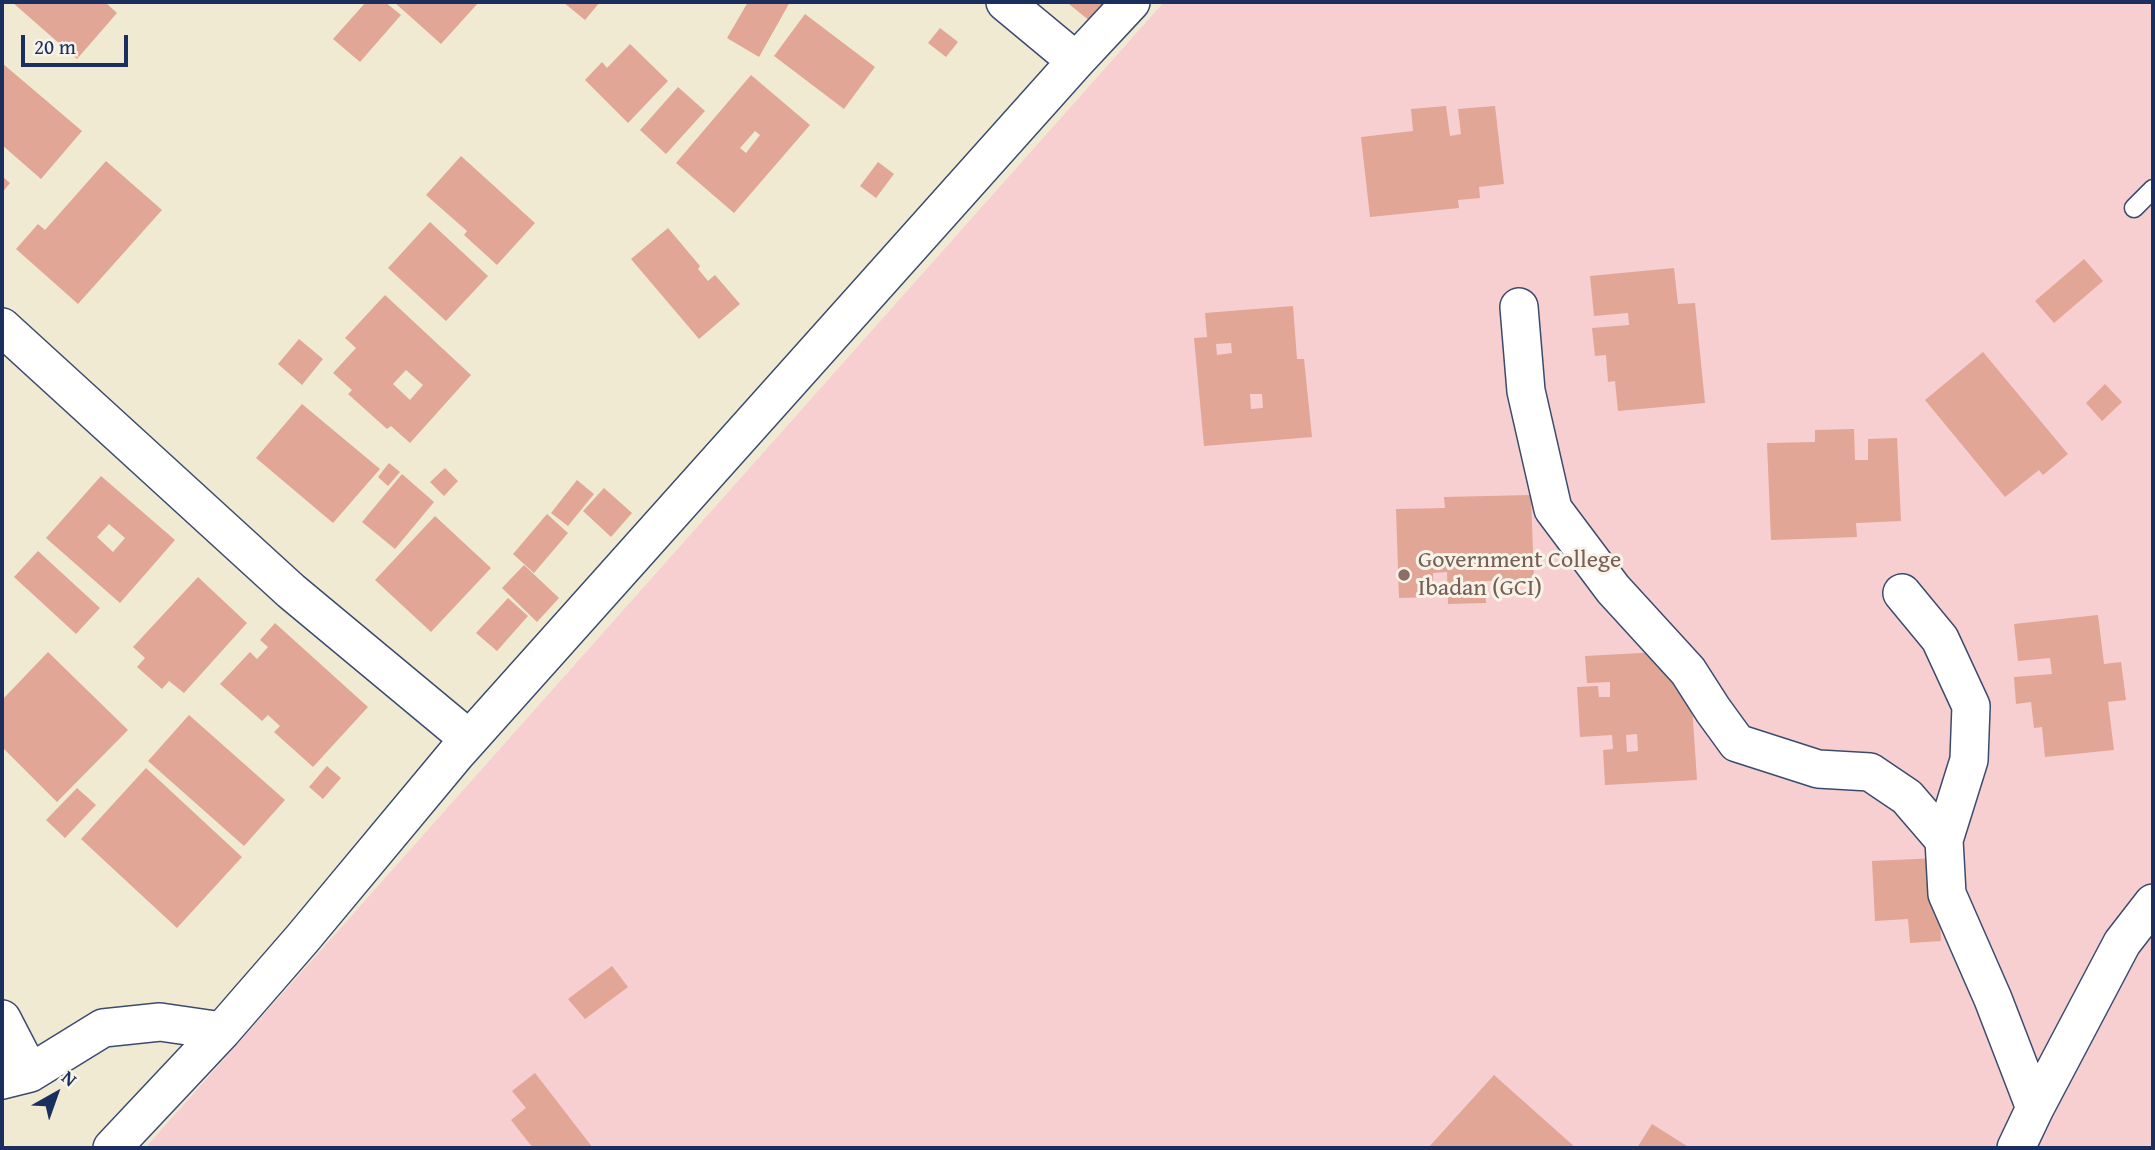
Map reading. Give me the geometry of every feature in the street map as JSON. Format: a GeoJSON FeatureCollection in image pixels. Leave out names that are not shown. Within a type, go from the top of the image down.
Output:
{"type":"FeatureCollection","features":[{"type":"Feature","properties":{"kind":"street"},"geometry":{"type":"LineString","coordinates":[[1005,2],[1076,61]]}},
{"type":"Feature","properties":{"kind":"street"},"geometry":{"type":"LineString","coordinates":[[111,1148],[222,1031],[469,739],[1131,2]]}},
{"type":"Feature","properties":{"kind":"street"},"geometry":{"type":"LineString","coordinates":[[1519,307],[1526,391],[1553,509],[1613,589],[1688,671],[1737,743],[1818,769],[1870,772],[1907,797],[1944,840]]}},
{"type":"Feature","properties":{"kind":"street"},"geometry":{"type":"LineString","coordinates":[[2,327],[291,591],[469,739]]}},
{"type":"Feature","properties":{"kind":"street"},"geometry":{"type":"LineString","coordinates":[[1902,593],[1940,639],[1971,706],[1969,760],[1944,840],[1947,894],[1993,999],[2035,1108]]}},
{"type":"Feature","properties":{"kind":"street"},"geometry":{"type":"LineString","coordinates":[[2015,1148],[2122,943],[2153,903]]}},
{"type":"Feature","properties":{"kind":"street"},"geometry":{"type":"LineString","coordinates":[[2,1019],[16,1077],[103,1028],[160,1022],[222,1031]]}},
{"type":"Feature","properties":{"kind":"lane"},"geometry":{"type":"LineString","coordinates":[[2134,208],[2153,189]]}},
{"type":"Feature","properties":{"kind":"shaded area","name":"Government College Ibadan (GCI)"},"geometry":{"type":"Polygon","coordinates":[[[1164,2],[2153,2],[2153,1148],[145,1148],[1164,2]]]}},
{"type":"Feature","properties":{"kind":"building"},"geometry":{"type":"Polygon","coordinates":[[[12,2],[105,2],[117,13],[77,59],[12,2]]]}},
{"type":"Feature","properties":{"kind":"building"},"geometry":{"type":"Polygon","coordinates":[[[366,2],[385,2],[401,15],[360,62],[333,39],[366,2]]]}},
{"type":"Feature","properties":{"kind":"building"},"geometry":{"type":"Polygon","coordinates":[[[394,2],[479,2],[441,44],[394,2]]]}},
{"type":"Feature","properties":{"kind":"building"},"geometry":{"type":"Polygon","coordinates":[[[563,2],[600,2],[585,20],[563,2]]]}},
{"type":"Feature","properties":{"kind":"building"},"geometry":{"type":"Polygon","coordinates":[[[748,2],[790,2],[759,57],[727,38],[748,2]]]}},
{"type":"Feature","properties":{"kind":"building"},"geometry":{"type":"Polygon","coordinates":[[[1107,2],[1091,22],[1069,4],[1107,2]]]}},
{"type":"Feature","properties":{"kind":"building"},"geometry":{"type":"Polygon","coordinates":[[[805,14],[875,67],[844,109],[774,56],[805,14]]]}},
{"type":"Feature","properties":{"kind":"building"},"geometry":{"type":"Polygon","coordinates":[[[940,28],[958,42],[946,57],[928,43],[940,28]]]}},
{"type":"Feature","properties":{"kind":"building"},"geometry":{"type":"Polygon","coordinates":[[[630,44],[668,81],[628,123],[585,80],[602,62],[607,68],[630,44]]]}},
{"type":"Feature","properties":{"kind":"building"},"geometry":{"type":"Polygon","coordinates":[[[2,63],[82,131],[41,179],[2,145],[2,63]]]}},
{"type":"Feature","properties":{"kind":"building"},"geometry":{"type":"Polygon","coordinates":[[[751,75],[810,125],[734,213],[676,163],[751,75]],[[755,131],[740,148],[746,153],[760,135],[755,131]]]}},
{"type":"Feature","properties":{"kind":"building"},"geometry":{"type":"Polygon","coordinates":[[[678,87],[705,111],[666,154],[640,130],[678,87]]]}},
{"type":"Feature","properties":{"kind":"building"},"geometry":{"type":"Polygon","coordinates":[[[1446,106],[1450,136],[1461,134],[1458,109],[1495,106],[1504,184],[1479,187],[1480,198],[1458,200],[1459,208],[1370,217],[1361,137],[1413,131],[1411,109],[1446,106]]]}},
{"type":"Feature","properties":{"kind":"building"},"geometry":{"type":"Polygon","coordinates":[[[461,156],[535,223],[497,265],[464,235],[467,231],[426,195],[461,156]]]}},
{"type":"Feature","properties":{"kind":"building"},"geometry":{"type":"Polygon","coordinates":[[[106,161],[162,210],[78,304],[16,249],[38,224],[45,230],[106,161]]]}},
{"type":"Feature","properties":{"kind":"building"},"geometry":{"type":"Polygon","coordinates":[[[878,162],[894,174],[876,198],[860,186],[878,162]]]}},
{"type":"Feature","properties":{"kind":"building"},"geometry":{"type":"Polygon","coordinates":[[[2,176],[10,183],[2,193],[2,176]]]}},
{"type":"Feature","properties":{"kind":"building"},"geometry":{"type":"Polygon","coordinates":[[[430,222],[488,276],[446,321],[388,268],[430,222]]]}},
{"type":"Feature","properties":{"kind":"building"},"geometry":{"type":"Polygon","coordinates":[[[668,228],[700,266],[698,269],[708,281],[715,275],[740,304],[699,339],[631,259],[668,228]]]}},
{"type":"Feature","properties":{"kind":"building"},"geometry":{"type":"Polygon","coordinates":[[[2084,259],[2103,281],[2054,323],[2035,301],[2084,259]]]}},
{"type":"Feature","properties":{"kind":"building"},"geometry":{"type":"Polygon","coordinates":[[[1674,268],[1678,304],[1695,303],[1705,403],[1618,411],[1615,381],[1608,382],[1606,355],[1595,356],[1592,328],[1629,325],[1628,313],[1594,316],[1590,276],[1674,268]]]}},
{"type":"Feature","properties":{"kind":"building"},"geometry":{"type":"Polygon","coordinates":[[[385,295],[471,375],[410,443],[391,426],[387,429],[348,394],[352,390],[333,373],[356,348],[345,338],[385,295]],[[406,370],[393,384],[410,400],[423,385],[406,370]]]}},
{"type":"Feature","properties":{"kind":"building"},"geometry":{"type":"Polygon","coordinates":[[[1293,306],[1297,359],[1304,359],[1312,437],[1204,446],[1194,338],[1207,337],[1205,313],[1293,306]],[[1231,343],[1216,344],[1217,355],[1232,353],[1231,343]],[[1250,394],[1251,409],[1263,408],[1262,394],[1250,394]]]}},
{"type":"Feature","properties":{"kind":"building"},"geometry":{"type":"Polygon","coordinates":[[[299,339],[323,359],[302,385],[278,364],[299,339]]]}},
{"type":"Feature","properties":{"kind":"building"},"geometry":{"type":"Polygon","coordinates":[[[1983,352],[2068,454],[2043,475],[2039,470],[2005,497],[1925,400],[1983,352]]]}},
{"type":"Feature","properties":{"kind":"building"},"geometry":{"type":"Polygon","coordinates":[[[2105,384],[2122,402],[2102,421],[2086,403],[2105,384]]]}},
{"type":"Feature","properties":{"kind":"building"},"geometry":{"type":"Polygon","coordinates":[[[302,404],[380,469],[333,523],[256,458],[302,404]]]}},
{"type":"Feature","properties":{"kind":"building"},"geometry":{"type":"Polygon","coordinates":[[[1854,429],[1855,460],[1868,460],[1868,439],[1897,438],[1901,521],[1856,523],[1857,537],[1771,540],[1767,443],[1815,442],[1815,430],[1854,429]]]}},
{"type":"Feature","properties":{"kind":"building"},"geometry":{"type":"Polygon","coordinates":[[[389,463],[400,472],[388,486],[378,477],[389,463]]]}},
{"type":"Feature","properties":{"kind":"building"},"geometry":{"type":"Polygon","coordinates":[[[445,468],[458,481],[444,496],[430,482],[445,468]]]}},
{"type":"Feature","properties":{"kind":"building"},"geometry":{"type":"Polygon","coordinates":[[[402,474],[434,502],[395,549],[362,522],[402,474]]]}},
{"type":"Feature","properties":{"kind":"building"},"geometry":{"type":"Polygon","coordinates":[[[101,476],[175,540],[120,603],[46,538],[101,476]],[[109,524],[97,537],[113,552],[125,538],[109,524]]]}},
{"type":"Feature","properties":{"kind":"building"},"geometry":{"type":"Polygon","coordinates":[[[577,480],[594,494],[568,526],[551,513],[577,480]]]}},
{"type":"Feature","properties":{"kind":"building"},"geometry":{"type":"Polygon","coordinates":[[[604,488],[632,513],[611,537],[583,511],[604,488]]]}},
{"type":"Feature","properties":{"kind":"building"},"geometry":{"type":"Polygon","coordinates":[[[1531,495],[1534,580],[1485,581],[1486,603],[1448,604],[1447,572],[1433,573],[1434,597],[1399,598],[1396,509],[1445,508],[1444,497],[1531,495]]]}},
{"type":"Feature","properties":{"kind":"building"},"geometry":{"type":"Polygon","coordinates":[[[547,514],[568,533],[534,573],[513,554],[547,514]]]}},
{"type":"Feature","properties":{"kind":"building"},"geometry":{"type":"Polygon","coordinates":[[[435,516],[491,568],[431,632],[375,580],[435,516]]]}},
{"type":"Feature","properties":{"kind":"building"},"geometry":{"type":"Polygon","coordinates":[[[38,551],[100,608],[76,634],[14,577],[38,551]]]}},
{"type":"Feature","properties":{"kind":"building"},"geometry":{"type":"Polygon","coordinates":[[[524,565],[559,598],[537,622],[502,588],[524,565]]]}},
{"type":"Feature","properties":{"kind":"building"},"geometry":{"type":"Polygon","coordinates":[[[198,577],[247,623],[184,693],[169,681],[162,689],[137,667],[145,658],[133,647],[198,577]]]}},
{"type":"Feature","properties":{"kind":"building"},"geometry":{"type":"Polygon","coordinates":[[[508,598],[528,616],[497,651],[476,633],[508,598]]]}},
{"type":"Feature","properties":{"kind":"building"},"geometry":{"type":"Polygon","coordinates":[[[2098,615],[2104,664],[2121,662],[2126,700],[2108,702],[2114,750],[2045,757],[2042,727],[2034,728],[2031,702],[2016,704],[2014,677],[2052,674],[2050,658],[2018,661],[2014,624],[2098,615]]]}},
{"type":"Feature","properties":{"kind":"building"},"geometry":{"type":"Polygon","coordinates":[[[275,623],[368,707],[313,767],[274,732],[280,726],[268,715],[262,721],[220,684],[250,652],[257,659],[268,647],[260,640],[275,623]]]}},
{"type":"Feature","properties":{"kind":"building"},"geometry":{"type":"Polygon","coordinates":[[[48,652],[128,730],[57,802],[2,747],[2,700],[48,652]]]}},
{"type":"Feature","properties":{"kind":"building"},"geometry":{"type":"Polygon","coordinates":[[[1659,652],[1678,666],[1679,692],[1691,691],[1697,780],[1605,785],[1603,750],[1613,749],[1612,735],[1580,737],[1577,687],[1598,686],[1599,697],[1610,697],[1610,682],[1587,683],[1585,656],[1659,652]],[[1637,734],[1626,735],[1627,752],[1638,751],[1637,734]]]}},
{"type":"Feature","properties":{"kind":"building"},"geometry":{"type":"Polygon","coordinates":[[[189,715],[285,800],[244,846],[148,761],[189,715]]]}},
{"type":"Feature","properties":{"kind":"building"},"geometry":{"type":"Polygon","coordinates":[[[327,766],[341,778],[323,799],[309,787],[327,766]]]}},
{"type":"Feature","properties":{"kind":"building"},"geometry":{"type":"Polygon","coordinates":[[[146,768],[242,857],[177,928],[81,839],[146,768]]]}},
{"type":"Feature","properties":{"kind":"building"},"geometry":{"type":"Polygon","coordinates":[[[77,788],[96,805],[65,838],[46,820],[77,788]]]}},
{"type":"Feature","properties":{"kind":"building"},"geometry":{"type":"Polygon","coordinates":[[[1937,858],[1941,941],[1910,943],[1908,919],[1875,921],[1872,861],[1937,858]]]}},
{"type":"Feature","properties":{"kind":"building"},"geometry":{"type":"Polygon","coordinates":[[[612,966],[628,987],[585,1019],[568,999],[612,966]]]}},
{"type":"Feature","properties":{"kind":"building"},"geometry":{"type":"Polygon","coordinates":[[[535,1073],[593,1148],[533,1148],[511,1120],[526,1108],[512,1091],[535,1073]]]}},
{"type":"Feature","properties":{"kind":"building"},"geometry":{"type":"Polygon","coordinates":[[[1494,1075],[1576,1148],[1428,1148],[1494,1075]]]}},
{"type":"Feature","properties":{"kind":"building"},"geometry":{"type":"Polygon","coordinates":[[[1652,1124],[1690,1148],[1637,1148],[1652,1124]]]}},
{"type":"Feature","properties":{"kind":"place","name":"Government College Ibadan (GCI)"},"geometry":{"type":"Point","coordinates":[1404,575]}}]}
